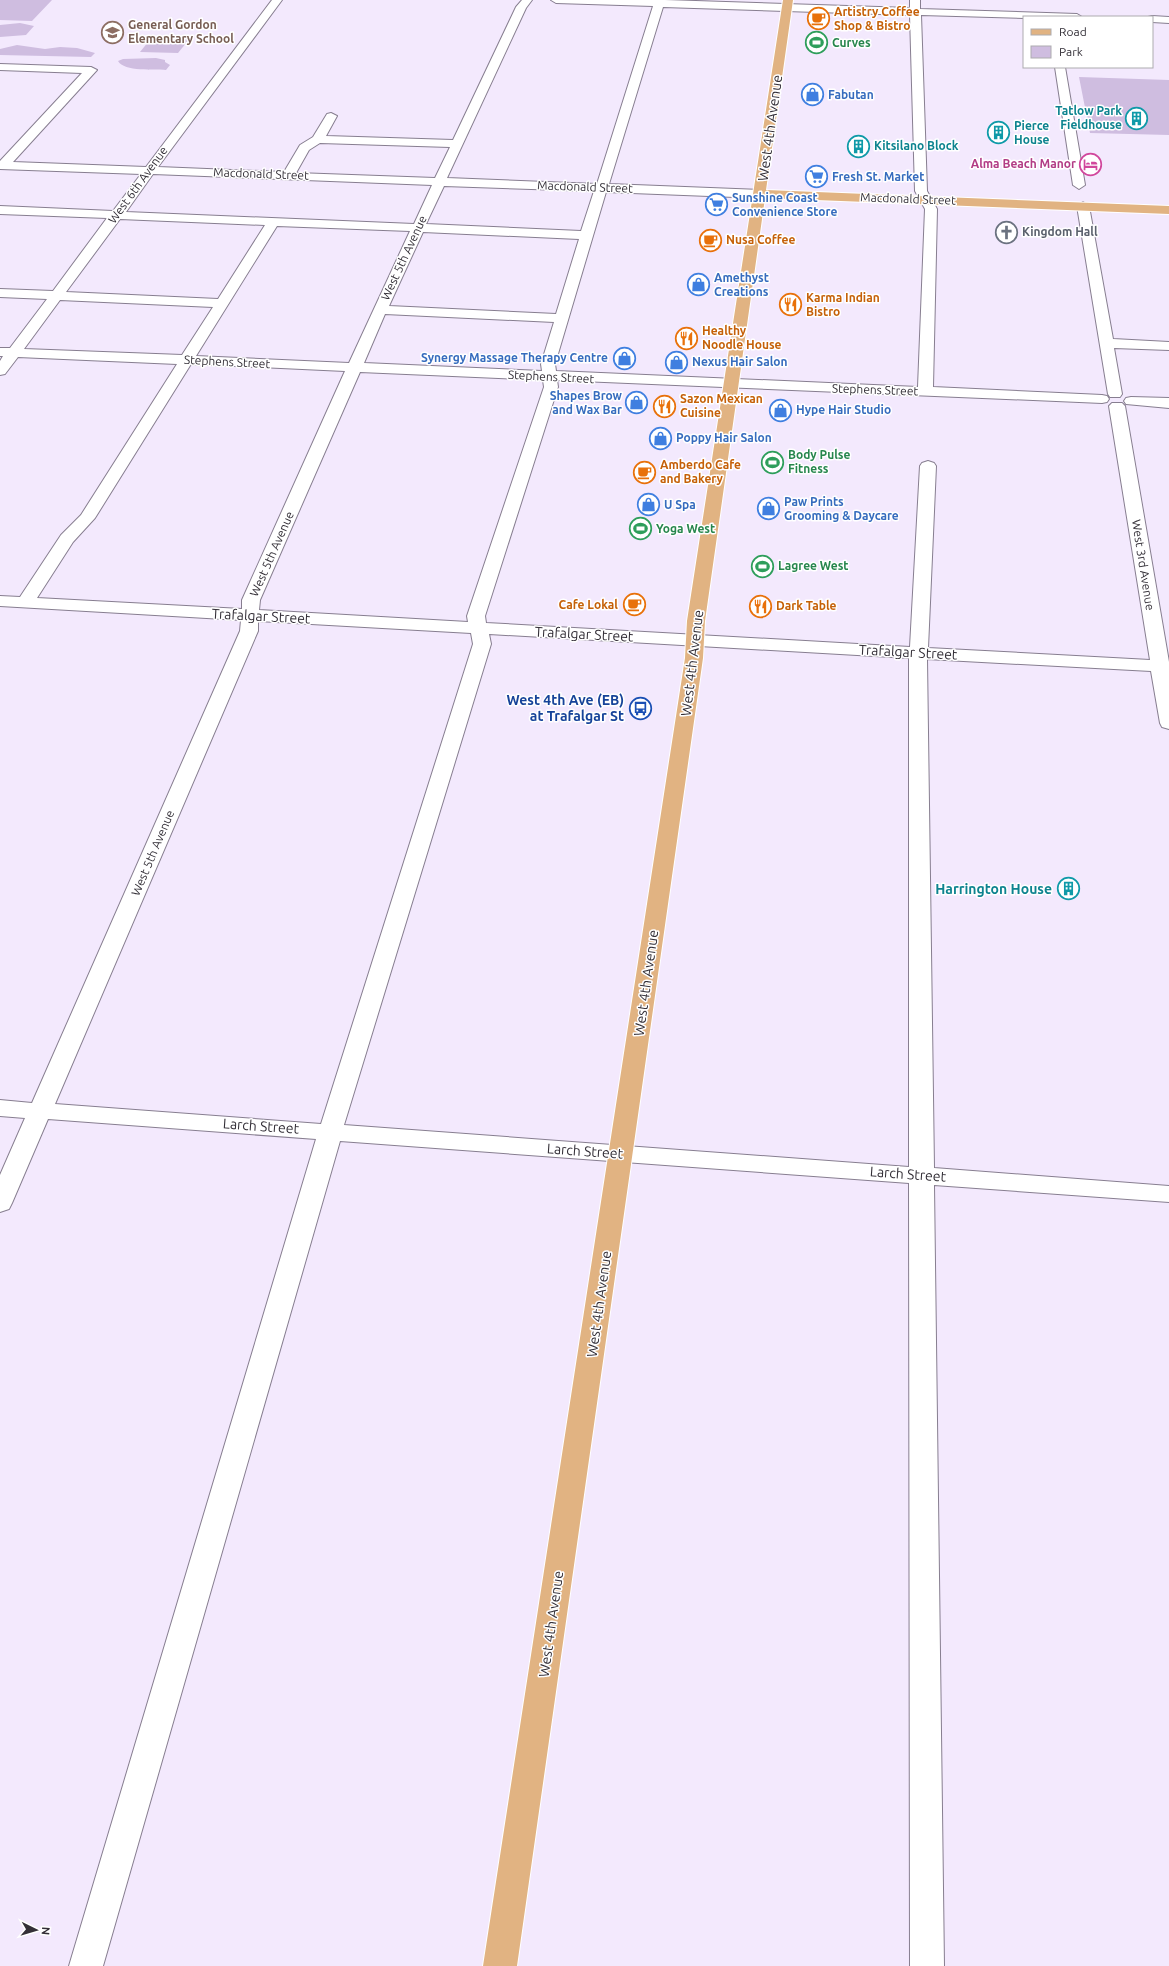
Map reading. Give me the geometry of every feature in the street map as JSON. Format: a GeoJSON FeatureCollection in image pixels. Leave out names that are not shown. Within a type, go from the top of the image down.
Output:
{"type":"FeatureCollection","features":[{"type":"Feature","properties":{"kind":"main road","name":"West 4th Avenue"},"geometry":{"type":"LineString","coordinates":[[500,1966],[694,658],[695,640],[788,4]]}},
{"type":"Feature","properties":{"kind":"main road","name":"Macdonald Street"},"geometry":{"type":"LineString","coordinates":[[760,194],[1169,210]]}},
{"type":"Feature","properties":{"kind":"street","name":"West 6th Avenue"},"geometry":{"type":"LineString","coordinates":[[0,371],[7,352],[57,295],[277,0]]}},
{"type":"Feature","properties":{"kind":"street","name":"West 5th Avenue"},"geometry":{"type":"LineString","coordinates":[[0,1203],[250,632],[251,600],[380,310],[419,228],[456,144],[521,6],[527,0]]}},
{"type":"Feature","properties":{"kind":"street"},"geometry":{"type":"LineString","coordinates":[[556,0],[915,6],[1052,16],[1050,5]]}},
{"type":"Feature","properties":{"kind":"street"},"geometry":{"type":"LineString","coordinates":[[86,1966],[331,1131],[482,644],[480,628],[476,616],[551,387],[548,364],[588,235],[598,196],[602,188],[659,2]]}},
{"type":"Feature","properties":{"kind":"street"},"geometry":{"type":"LineString","coordinates":[[915,6],[921,191],[928,200],[931,209],[925,392]]}},
{"type":"Feature","properties":{"kind":"street"},"geometry":{"type":"LineString","coordinates":[[1153,19],[1169,20]]}},
{"type":"Feature","properties":{"kind":"street"},"geometry":{"type":"LineString","coordinates":[[0,67],[91,70],[2,165]]}},
{"type":"Feature","properties":{"kind":"street"},"geometry":{"type":"LineString","coordinates":[[1060,68],[1079,185]]}},
{"type":"Feature","properties":{"kind":"street"},"geometry":{"type":"LineString","coordinates":[[288,175],[304,148],[318,139],[331,116]]}},
{"type":"Feature","properties":{"kind":"street"},"geometry":{"type":"LineString","coordinates":[[318,139],[456,144]]}},
{"type":"Feature","properties":{"kind":"street","name":"Macdonald Street"},"geometry":{"type":"LineString","coordinates":[[2,165],[760,194]]}},
{"type":"Feature","properties":{"kind":"street","name":"West 3rd Avenue"},"geometry":{"type":"LineString","coordinates":[[1083,206],[1164,666],[1169,723]]}},
{"type":"Feature","properties":{"kind":"street"},"geometry":{"type":"LineString","coordinates":[[0,210],[588,235]]}},
{"type":"Feature","properties":{"kind":"street"},"geometry":{"type":"LineString","coordinates":[[25,602],[67,539],[87,518],[272,222]]}},
{"type":"Feature","properties":{"kind":"street"},"geometry":{"type":"LineString","coordinates":[[0,293],[221,302]]}},
{"type":"Feature","properties":{"kind":"street"},"geometry":{"type":"LineString","coordinates":[[380,310],[562,318]]}},
{"type":"Feature","properties":{"kind":"street"},"geometry":{"type":"LineString","coordinates":[[1106,342],[1169,346]]}},
{"type":"Feature","properties":{"kind":"street","name":"Stephens Street"},"geometry":{"type":"LineString","coordinates":[[7,352],[1169,403]]}},
{"type":"Feature","properties":{"kind":"street"},"geometry":{"type":"LineString","coordinates":[[927,1966],[918,653],[928,466]]}},
{"type":"Feature","properties":{"kind":"street","name":"Trafalgar Street"},"geometry":{"type":"LineString","coordinates":[[0,601],[1164,666]]}},
{"type":"Feature","properties":{"kind":"street","name":"Larch Street"},"geometry":{"type":"LineString","coordinates":[[0,1108],[331,1131],[1169,1194]]}},
{"type":"Feature","properties":{"kind":"green space"},"geometry":{"type":"Polygon","coordinates":[[[0,0],[52,0],[32,21],[0,20],[0,0]]]}},
{"type":"Feature","properties":{"kind":"green space"},"geometry":{"type":"Polygon","coordinates":[[[20,23],[34,26],[26,35],[0,37],[0,25],[20,23]]]}},
{"type":"Feature","properties":{"kind":"green space"},"geometry":{"type":"Polygon","coordinates":[[[153,36],[191,37],[178,53],[140,52],[153,36]]]}},
{"type":"Feature","properties":{"kind":"green space"},"geometry":{"type":"Polygon","coordinates":[[[17,45],[45,49],[60,47],[77,48],[95,53],[91,57],[0,55],[0,49],[17,45]]]}},
{"type":"Feature","properties":{"kind":"green space"},"geometry":{"type":"Polygon","coordinates":[[[156,58],[165,60],[165,62],[170,65],[166,70],[140,69],[126,67],[121,65],[118,61],[123,59],[156,58]]]}},
{"type":"Feature","properties":{"kind":"green space"},"geometry":{"type":"Polygon","coordinates":[[[1079,77],[1169,80],[1169,135],[1090,133],[1079,77]]]}},
{"type":"Feature","properties":{"kind":"place","name":"Artistry Coffee Shop & Bistro"},"geometry":{"type":"Point","coordinates":[819,19]}},
{"type":"Feature","properties":{"kind":"place","name":"General Gordon Elementary School"},"geometry":{"type":"Point","coordinates":[112,32]}},
{"type":"Feature","properties":{"kind":"place","name":"Curves"},"geometry":{"type":"Point","coordinates":[816,43]}},
{"type":"Feature","properties":{"kind":"place","name":"Fabutan"},"geometry":{"type":"Point","coordinates":[812,95]}},
{"type":"Feature","properties":{"kind":"place","name":"Tatlow Park Fieldhouse"},"geometry":{"type":"Point","coordinates":[1137,118]}},
{"type":"Feature","properties":{"kind":"place","name":"Pierce House"},"geometry":{"type":"Point","coordinates":[998,133]}},
{"type":"Feature","properties":{"kind":"place","name":"Kitsilano Block"},"geometry":{"type":"Point","coordinates":[858,146]}},
{"type":"Feature","properties":{"kind":"place","name":"Alma Beach Manor"},"geometry":{"type":"Point","coordinates":[1091,164]}},
{"type":"Feature","properties":{"kind":"place","name":"Fresh St. Market"},"geometry":{"type":"Point","coordinates":[817,177]}},
{"type":"Feature","properties":{"kind":"place","name":"Sunshine Coast Convenience Store"},"geometry":{"type":"Point","coordinates":[716,205]}},
{"type":"Feature","properties":{"kind":"place","name":"Kingdom Hall"},"geometry":{"type":"Point","coordinates":[1007,232]}},
{"type":"Feature","properties":{"kind":"place","name":"Nusa Coffee"},"geometry":{"type":"Point","coordinates":[710,240]}},
{"type":"Feature","properties":{"kind":"place","name":"Amethyst Creations"},"geometry":{"type":"Point","coordinates":[698,285]}},
{"type":"Feature","properties":{"kind":"place","name":"Karma Indian Bistro"},"geometry":{"type":"Point","coordinates":[791,305]}},
{"type":"Feature","properties":{"kind":"place","name":"Healthy Noodle House"},"geometry":{"type":"Point","coordinates":[686,338]}},
{"type":"Feature","properties":{"kind":"place","name":"Synergy Massage Therapy Centre"},"geometry":{"type":"Point","coordinates":[624,358]}},
{"type":"Feature","properties":{"kind":"place","name":"Nexus Hair Salon"},"geometry":{"type":"Point","coordinates":[677,362]}},
{"type":"Feature","properties":{"kind":"place","name":"Shapes Brow and Wax Bar"},"geometry":{"type":"Point","coordinates":[637,403]}},
{"type":"Feature","properties":{"kind":"place","name":"Sazon Mexican Cuisine"},"geometry":{"type":"Point","coordinates":[665,406]}},
{"type":"Feature","properties":{"kind":"place","name":"Hype Hair Studio"},"geometry":{"type":"Point","coordinates":[780,410]}},
{"type":"Feature","properties":{"kind":"place","name":"Poppy Hair Salon"},"geometry":{"type":"Point","coordinates":[660,438]}},
{"type":"Feature","properties":{"kind":"place","name":"Body Pulse Fitness"},"geometry":{"type":"Point","coordinates":[773,462]}},
{"type":"Feature","properties":{"kind":"place","name":"Amberdo Cafe and Bakery"},"geometry":{"type":"Point","coordinates":[645,472]}},
{"type":"Feature","properties":{"kind":"place","name":"U Spa"},"geometry":{"type":"Point","coordinates":[648,505]}},
{"type":"Feature","properties":{"kind":"place","name":"Paw Prints Grooming & Daycare"},"geometry":{"type":"Point","coordinates":[768,509]}},
{"type":"Feature","properties":{"kind":"place","name":"Yoga West"},"geometry":{"type":"Point","coordinates":[641,529]}},
{"type":"Feature","properties":{"kind":"place","name":"Lagree West"},"geometry":{"type":"Point","coordinates":[763,566]}},
{"type":"Feature","properties":{"kind":"place","name":"Cafe Lokal"},"geometry":{"type":"Point","coordinates":[634,605]}},
{"type":"Feature","properties":{"kind":"place","name":"Dark Table"},"geometry":{"type":"Point","coordinates":[760,606]}},
{"type":"Feature","properties":{"kind":"place","name":"West 4th Ave (EB) at Trafalgar St"},"geometry":{"type":"Point","coordinates":[640,708]}},
{"type":"Feature","properties":{"kind":"place","name":"Harrington House"},"geometry":{"type":"Point","coordinates":[1068,889]}}]}
